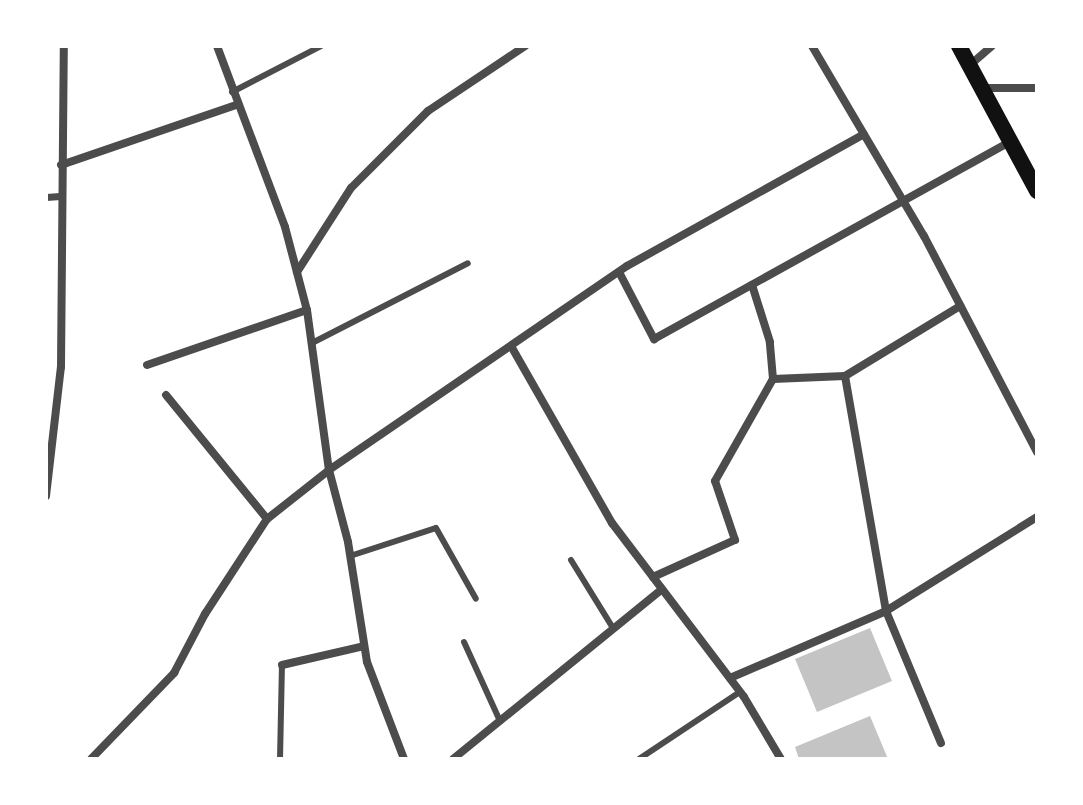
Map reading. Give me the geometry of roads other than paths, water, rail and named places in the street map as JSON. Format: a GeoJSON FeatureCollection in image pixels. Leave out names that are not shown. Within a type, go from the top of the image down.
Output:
{"type":"FeatureCollection","features":[{"type":"Feature","properties":{"kind":"main road"},"geometry":{"type":"LineString","coordinates":[[959,46],[1037,191]]}},
{"type":"Feature","properties":{"kind":"street"},"geometry":{"type":"LineString","coordinates":[[46,496],[61,367],[60,196],[64,46]]}},
{"type":"Feature","properties":{"kind":"street"},"geometry":{"type":"LineString","coordinates":[[217,46],[297,272],[307,310],[329,470],[350,556],[364,646],[400,757]]}},
{"type":"Feature","properties":{"kind":"street"},"geometry":{"type":"LineString","coordinates":[[297,272],[351,188],[428,111],[525,46]]}},
{"type":"Feature","properties":{"kind":"street"},"geometry":{"type":"LineString","coordinates":[[812,46],[904,201],[1037,452]]}},
{"type":"Feature","properties":{"kind":"street"},"geometry":{"type":"LineString","coordinates":[[970,65],[992,46]]}},
{"type":"Feature","properties":{"kind":"street"},"geometry":{"type":"LineString","coordinates":[[981,88],[1037,88]]}},
{"type":"Feature","properties":{"kind":"street"},"geometry":{"type":"LineString","coordinates":[[61,165],[236,105]]}},
{"type":"Feature","properties":{"kind":"street"},"geometry":{"type":"LineString","coordinates":[[91,759],[174,673],[205,614],[267,519],[329,470],[619,272],[864,134]]}},
{"type":"Feature","properties":{"kind":"street"},"geometry":{"type":"LineString","coordinates":[[619,272],[654,339],[1009,142]]}},
{"type":"Feature","properties":{"kind":"street"},"geometry":{"type":"LineString","coordinates":[[46,197],[60,196]]}},
{"type":"Feature","properties":{"kind":"street"},"geometry":{"type":"LineString","coordinates":[[653,577],[735,540],[715,481],[773,379],[770,342],[752,285]]}},
{"type":"Feature","properties":{"kind":"street"},"geometry":{"type":"LineString","coordinates":[[773,379],[845,376],[960,306]]}},
{"type":"Feature","properties":{"kind":"street"},"geometry":{"type":"LineString","coordinates":[[147,365],[307,310]]}},
{"type":"Feature","properties":{"kind":"street"},"geometry":{"type":"LineString","coordinates":[[511,346],[612,523],[730,678],[781,759]]}},
{"type":"Feature","properties":{"kind":"street"},"geometry":{"type":"LineString","coordinates":[[845,376],[886,611],[941,743]]}},
{"type":"Feature","properties":{"kind":"street"},"geometry":{"type":"LineString","coordinates":[[166,395],[267,519]]}},
{"type":"Feature","properties":{"kind":"street"},"geometry":{"type":"LineString","coordinates":[[730,678],[886,611],[1037,517]]}},
{"type":"Feature","properties":{"kind":"street"},"geometry":{"type":"LineString","coordinates":[[453,759],[662,589]]}},
{"type":"Feature","properties":{"kind":"street"},"geometry":{"type":"LineString","coordinates":[[282,665],[364,646]]}},
{"type":"Feature","properties":{"kind":"lane"},"geometry":{"type":"LineString","coordinates":[[232,92],[321,46]]}},
{"type":"Feature","properties":{"kind":"lane"},"geometry":{"type":"LineString","coordinates":[[312,343],[468,263]]}},
{"type":"Feature","properties":{"kind":"lane"},"geometry":{"type":"LineString","coordinates":[[350,556],[436,528],[476,599]]}},
{"type":"Feature","properties":{"kind":"lane"},"geometry":{"type":"LineString","coordinates":[[571,560],[613,628]]}},
{"type":"Feature","properties":{"kind":"lane"},"geometry":{"type":"LineString","coordinates":[[464,642],[500,721]]}},
{"type":"Feature","properties":{"kind":"lane"},"geometry":{"type":"LineString","coordinates":[[280,759],[282,665]]}},
{"type":"Feature","properties":{"kind":"lane"},"geometry":{"type":"LineString","coordinates":[[639,759],[740,692]]}}]}
